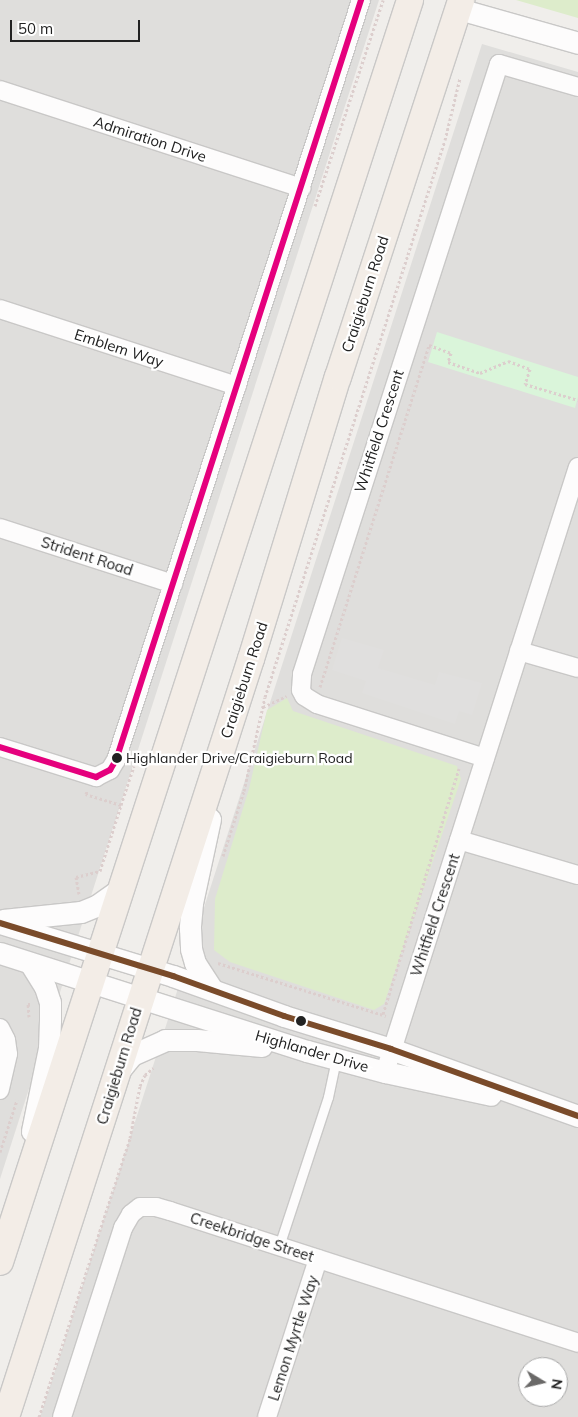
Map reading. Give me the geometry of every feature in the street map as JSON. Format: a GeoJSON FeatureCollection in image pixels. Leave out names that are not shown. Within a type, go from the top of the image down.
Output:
{"type":"FeatureCollection","features":[{"type":"Feature","properties":{"kind":"main road"},"geometry":{"type":"LineString","coordinates":[[0,1262],[410,0]]}},
{"type":"Feature","properties":{"kind":"main road","name":"Craigieburn Road"},"geometry":{"type":"LineString","coordinates":[[6,1417],[118,1072],[149,969],[228,730],[338,377],[460,4]]}},
{"type":"Feature","properties":{"kind":"street"},"geometry":{"type":"LineString","coordinates":[[0,747],[96,776],[110,770],[116,760],[361,0]]}},
{"type":"Feature","properties":{"kind":"street"},"geometry":{"type":"LineString","coordinates":[[460,4],[578,43]]}},
{"type":"Feature","properties":{"kind":"street","name":"Whitfield Crescent"},"geometry":{"type":"LineString","coordinates":[[301,690],[302,674],[499,64],[578,87]]}},
{"type":"Feature","properties":{"kind":"street","name":"Admiration Drive"},"geometry":{"type":"LineString","coordinates":[[0,90],[301,188]]}},
{"type":"Feature","properties":{"kind":"street","name":"Emblem Way"},"geometry":{"type":"LineString","coordinates":[[0,309],[237,386]]}},
{"type":"Feature","properties":{"kind":"street","name":"Whitfield Crescent"},"geometry":{"type":"LineString","coordinates":[[385,1072],[578,467]]}},
{"type":"Feature","properties":{"kind":"street","name":"Strident Road"},"geometry":{"type":"LineString","coordinates":[[0,528],[173,584]]}},
{"type":"Feature","properties":{"kind":"street"},"geometry":{"type":"LineString","coordinates":[[520,651],[578,668]]}},
{"type":"Feature","properties":{"kind":"street"},"geometry":{"type":"LineString","coordinates":[[301,690],[304,696],[314,703],[485,758]]}},
{"type":"Feature","properties":{"kind":"street"},"geometry":{"type":"LineString","coordinates":[[212,989],[195,963],[190,928],[192,904],[228,730]]}},
{"type":"Feature","properties":{"kind":"street"},"geometry":{"type":"LineString","coordinates":[[459,840],[578,875]]}},
{"type":"Feature","properties":{"kind":"street"},"geometry":{"type":"LineString","coordinates":[[0,922],[81,912],[96,906],[122,888]]}},
{"type":"Feature","properties":{"kind":"street","name":"Highlander Drive"},"geometry":{"type":"LineString","coordinates":[[0,922],[212,989],[284,1016],[391,1049],[578,1116]]}},
{"type":"Feature","properties":{"kind":"street","name":"Highlander Drive"},"geometry":{"type":"LineString","coordinates":[[0,953],[307,1051],[385,1072],[466,1090],[538,1102]]}},
{"type":"Feature","properties":{"kind":"street"},"geometry":{"type":"LineString","coordinates":[[17,1210],[48,1048],[50,1020],[50,1002],[45,987],[30,963]]}},
{"type":"Feature","properties":{"kind":"street"},"geometry":{"type":"LineString","coordinates":[[0,1028],[6,1040],[8,1054],[0,1090]]}},
{"type":"Feature","properties":{"kind":"street"},"geometry":{"type":"LineString","coordinates":[[118,1072],[132,1054],[165,1040],[197,1040],[307,1051]]}},
{"type":"Feature","properties":{"kind":"street","name":"Creekbridge Street"},"geometry":{"type":"LineString","coordinates":[[62,1417],[123,1228],[134,1210],[147,1206],[156,1207],[279,1246],[578,1343]]}},
{"type":"Feature","properties":{"kind":"street","name":"Lemon Myrtle Way"},"geometry":{"type":"LineString","coordinates":[[267,1417],[318,1259]]}},
{"type":"Feature","properties":{"kind":"lane"},"geometry":{"type":"LineString","coordinates":[[279,1246],[328,1097],[336,1059]]}},
{"type":"Feature","properties":{"kind":"path"},"geometry":{"type":"LineString","coordinates":[[313,211],[383,0]]}},
{"type":"Feature","properties":{"kind":"path"},"geometry":{"type":"LineString","coordinates":[[222,861],[244,790],[262,707],[445,140]]}},
{"type":"Feature","properties":{"kind":"path"},"geometry":{"type":"LineString","coordinates":[[314,703],[429,346],[451,353],[448,362],[480,373],[508,361],[530,369],[526,384],[578,400]]}},
{"type":"Feature","properties":{"kind":"path"},"geometry":{"type":"LineString","coordinates":[[262,707],[301,690]]}},
{"type":"Feature","properties":{"kind":"path"},"geometry":{"type":"LineString","coordinates":[[81,912],[76,877],[100,871],[136,758]]}},
{"type":"Feature","properties":{"kind":"path"},"geometry":{"type":"LineString","coordinates":[[383,1014],[461,770],[452,767]]}},
{"type":"Feature","properties":{"kind":"path"},"geometry":{"type":"LineString","coordinates":[[96,776],[86,794],[121,805]]}},
{"type":"Feature","properties":{"kind":"path"},"geometry":{"type":"LineString","coordinates":[[215,961],[220,965],[320,993],[401,1021]]}},
{"type":"Feature","properties":{"kind":"path"},"geometry":{"type":"LineString","coordinates":[[40,1417],[130,1138],[140,1086],[151,1069],[166,1060],[165,1040]]}},
{"type":"Feature","properties":{"kind":"shaded area"},"geometry":{"type":"Polygon","coordinates":[[[0,0],[379,0],[0,1179],[0,0]]]}},
{"type":"Feature","properties":{"kind":"shaded area"},"geometry":{"type":"Polygon","coordinates":[[[482,44],[578,72],[578,1417],[40,1417],[482,44]]]}},
{"type":"Feature","properties":{"kind":"shaded area"},"geometry":{"type":"Polygon","coordinates":[[[342,638],[384,650],[378,668],[435,685],[439,672],[482,683],[472,715],[459,711],[455,724],[362,693],[366,681],[332,670],[342,638]]]}},
{"type":"Feature","properties":{"kind":"green space"},"geometry":{"type":"Polygon","coordinates":[[[516,0],[578,0],[578,18],[516,0]]]}},
{"type":"Feature","properties":{"kind":"green space"},"geometry":{"type":"Polygon","coordinates":[[[437,332],[578,377],[578,397],[575,408],[428,362],[437,332]]]}},
{"type":"Feature","properties":{"kind":"green space"},"geometry":{"type":"Polygon","coordinates":[[[287,698],[293,711],[457,766],[461,779],[384,1004],[374,1010],[230,962],[214,950],[215,899],[249,789],[267,710],[287,698]]]}},
{"type":"Feature","properties":{"kind":"transit line"},"geometry":{"type":"LineString","coordinates":[[0,747],[96,777],[110,770],[116,760],[361,0]]}},
{"type":"Feature","properties":{"kind":"transit line"},"geometry":{"type":"LineString","coordinates":[[0,923],[173,976],[284,1016],[391,1049],[578,1116]]}},
{"type":"Feature","properties":{"kind":"place","name":"Highlander Drive/Craigieburn Road"},"geometry":{"type":"Point","coordinates":[117,758]}}]}
